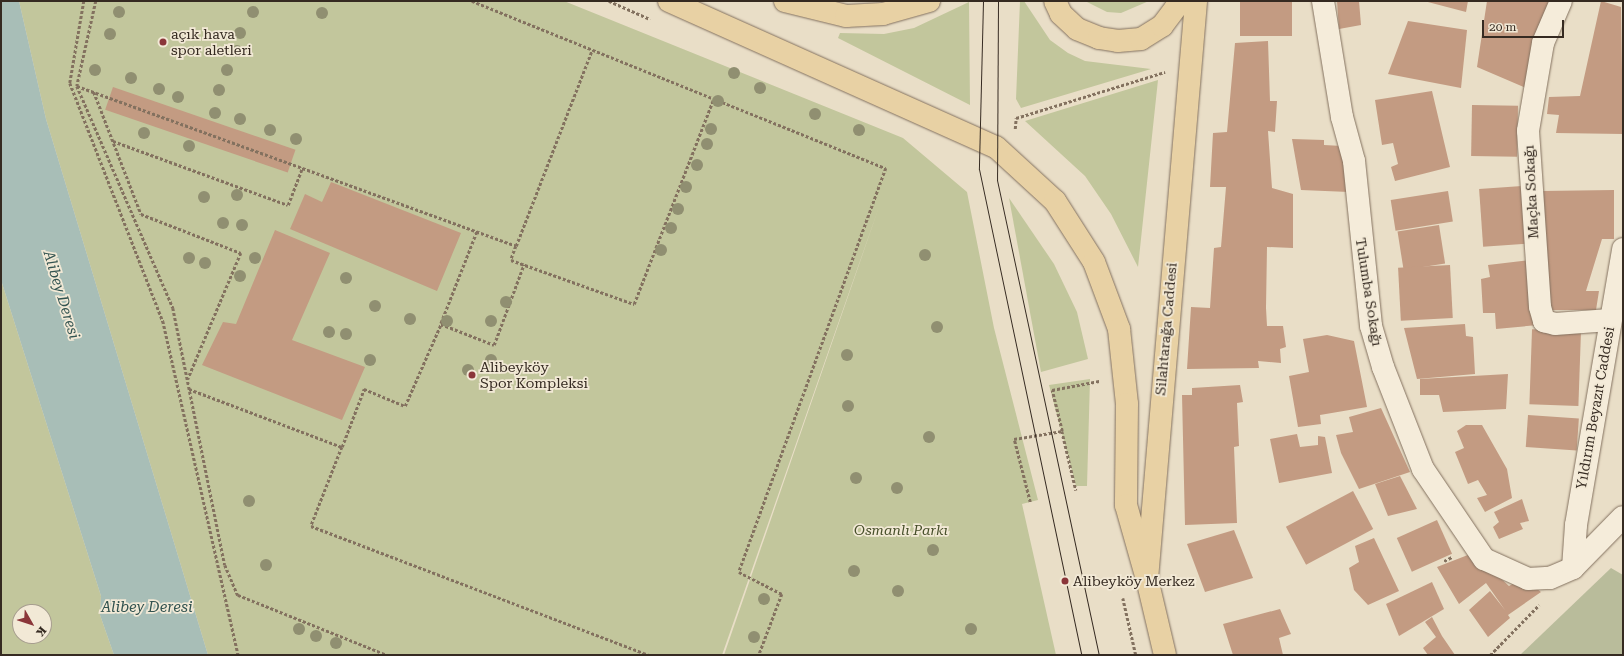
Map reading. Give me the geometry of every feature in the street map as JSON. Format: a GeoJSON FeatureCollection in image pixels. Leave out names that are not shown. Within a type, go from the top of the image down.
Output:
{"type":"FeatureCollection","features":[{"type":"Feature","properties":{"kind":"main road"},"geometry":{"type":"LineString","coordinates":[[668,1],[979,139],[1012,159],[1055,201],[1073,225],[1109,297],[1125,366],[1126,505],[1147,579]]}},
{"type":"Feature","properties":{"kind":"main road"},"geometry":{"type":"LineString","coordinates":[[784,1],[846,16],[883,14],[930,1]]}},
{"type":"Feature","properties":{"kind":"main road"},"geometry":{"type":"LineString","coordinates":[[1055,1],[1061,14],[1077,29],[1098,38],[1118,41],[1141,39],[1162,26],[1181,1]]}},
{"type":"Feature","properties":{"kind":"main road","name":"Silahtarağa Caddesi"},"geometry":{"type":"LineString","coordinates":[[1165,655],[1147,579],[1196,1]]}},
{"type":"Feature","properties":{"kind":"street","name":"Tulumba Sokağı"},"geometry":{"type":"LineString","coordinates":[[1323,1],[1342,117],[1354,161],[1372,326],[1383,367],[1423,468],[1484,559],[1528,579],[1550,578],[1573,568]]}},
{"type":"Feature","properties":{"kind":"street","name":"Maçka Sokağı"},"geometry":{"type":"LineString","coordinates":[[1561,1],[1543,43],[1528,131],[1540,307],[1544,321],[1555,324],[1610,320]]}},
{"type":"Feature","properties":{"kind":"street","name":"Yıldırım Beyazıt Caddesi"},"geometry":{"type":"LineString","coordinates":[[1573,568],[1576,525],[1623,249]]}},
{"type":"Feature","properties":{"kind":"street"},"geometry":{"type":"LineString","coordinates":[[1573,568],[1623,518]]}},
{"type":"Feature","properties":{"kind":"path"},"geometry":{"type":"LineString","coordinates":[[84,1],[70,83],[163,321],[238,655]]}},
{"type":"Feature","properties":{"kind":"path"},"geometry":{"type":"LineString","coordinates":[[96,1],[77,86],[173,308],[225,565],[238,595],[387,655]]}},
{"type":"Feature","properties":{"kind":"path"},"geometry":{"type":"LineString","coordinates":[[472,1],[713,100],[886,168],[739,572],[782,594],[759,655]]}},
{"type":"Feature","properties":{"kind":"path"},"geometry":{"type":"LineString","coordinates":[[592,50],[511,260],[634,304],[713,100]]}},
{"type":"Feature","properties":{"kind":"path"},"geometry":{"type":"LineString","coordinates":[[1012,159],[1016,118],[1163,72],[1189,70]]}},
{"type":"Feature","properties":{"kind":"path"},"geometry":{"type":"LineString","coordinates":[[77,86],[516,246]]}},
{"type":"Feature","properties":{"kind":"path"},"geometry":{"type":"LineString","coordinates":[[94,92],[141,214],[241,254],[187,379]]}},
{"type":"Feature","properties":{"kind":"path"},"geometry":{"type":"LineString","coordinates":[[113,141],[288,205],[302,168]]}},
{"type":"Feature","properties":{"kind":"path"},"geometry":{"type":"LineString","coordinates":[[477,232],[441,324],[405,406],[364,389],[311,526],[649,655]]}},
{"type":"Feature","properties":{"kind":"path"},"geometry":{"type":"LineString","coordinates":[[441,324],[494,345],[524,264]]}},
{"type":"Feature","properties":{"kind":"path"},"geometry":{"type":"LineString","coordinates":[[1076,490],[1052,390],[1104,381],[1103,374]]}},
{"type":"Feature","properties":{"kind":"path"},"geometry":{"type":"LineString","coordinates":[[189,389],[342,447]]}},
{"type":"Feature","properties":{"kind":"path"},"geometry":{"type":"LineString","coordinates":[[1030,502],[1014,439],[1062,431]]}},
{"type":"Feature","properties":{"kind":"path"},"geometry":{"type":"LineString","coordinates":[[1490,655],[1542,601]]}},
{"type":"Feature","properties":{"kind":"green space","name":"Alibeyköy Spor Kompleksi"},"geometry":{"type":"Polygon","coordinates":[[[19,1],[564,1],[903,138],[967,192],[994,328],[1038,500],[1022,504],[1056,655],[724,655],[880,204],[722,655],[208,655],[46,119],[19,1]]]}},
{"type":"Feature","properties":{"kind":"green space"},"geometry":{"type":"Polygon","coordinates":[[[1020,1],[1024,1],[1050,40],[1068,53],[1085,61],[1151,69],[1021,108],[1016,99],[1020,1]]]}},
{"type":"Feature","properties":{"kind":"green space"},"geometry":{"type":"Polygon","coordinates":[[[1085,1],[1149,1],[1121,13],[1107,12],[1085,1]]]}},
{"type":"Feature","properties":{"kind":"green space"},"geometry":{"type":"Polygon","coordinates":[[[969,2],[970,105],[838,38],[840,33],[884,34],[914,28],[969,2]]]}},
{"type":"Feature","properties":{"kind":"green space"},"geometry":{"type":"Polygon","coordinates":[[[1158,80],[1138,267],[1111,214],[1085,176],[1025,121],[1158,80]]]}},
{"type":"Feature","properties":{"kind":"green space"},"geometry":{"type":"Polygon","coordinates":[[[1009,198],[1054,264],[1077,312],[1088,359],[1041,372],[1009,198]]]}},
{"type":"Feature","properties":{"kind":"green space"},"geometry":{"type":"Polygon","coordinates":[[[1,280],[101,596],[100,615],[114,655],[1,655],[1,280]]]}},
{"type":"Feature","properties":{"kind":"green space"},"geometry":{"type":"Polygon","coordinates":[[[1090,379],[1087,486],[1076,486],[1049,385],[1090,379]]]}},
{"type":"Feature","properties":{"kind":"green space"},"geometry":{"type":"Polygon","coordinates":[[[1611,568],[1623,575],[1623,655],[1520,655],[1611,568]]]}},
{"type":"Feature","properties":{"kind":"water","name":"Alibey Deresi"},"geometry":{"type":"Polygon","coordinates":[[[1,1],[19,1],[46,119],[208,655],[114,655],[100,615],[101,596],[1,280],[1,1]]]}},
{"type":"Feature","properties":{"kind":"building"},"geometry":{"type":"Polygon","coordinates":[[[1240,1],[1292,1],[1292,36],[1240,36],[1240,1]]]}},
{"type":"Feature","properties":{"kind":"building"},"geometry":{"type":"Polygon","coordinates":[[[1337,1],[1359,1],[1361,25],[1339,29],[1337,1]]]}},
{"type":"Feature","properties":{"kind":"building"},"geometry":{"type":"Polygon","coordinates":[[[1424,1],[1468,1],[1466,12],[1424,1]]]}},
{"type":"Feature","properties":{"kind":"building"},"geometry":{"type":"Polygon","coordinates":[[[1487,1],[1550,1],[1526,88],[1477,67],[1487,1]]]}},
{"type":"Feature","properties":{"kind":"building"},"geometry":{"type":"Polygon","coordinates":[[[1601,1],[1621,7],[1623,134],[1556,133],[1559,115],[1547,114],[1549,97],[1580,96],[1601,1]]]}},
{"type":"Feature","properties":{"kind":"building"},"geometry":{"type":"Polygon","coordinates":[[[1408,21],[1467,30],[1461,88],[1388,74],[1408,21]]]}},
{"type":"Feature","properties":{"kind":"building"},"geometry":{"type":"Polygon","coordinates":[[[1268,41],[1270,101],[1277,101],[1275,132],[1268,131],[1272,188],[1293,194],[1293,248],[1267,247],[1267,326],[1283,326],[1286,347],[1280,349],[1281,363],[1258,361],[1259,368],[1187,369],[1191,307],[1210,308],[1214,248],[1221,247],[1226,187],[1210,187],[1213,133],[1227,132],[1235,43],[1268,41]]]}},
{"type":"Feature","properties":{"kind":"building"},"geometry":{"type":"Polygon","coordinates":[[[113,87],[295,150],[288,173],[105,110],[113,87]]]}},
{"type":"Feature","properties":{"kind":"building"},"geometry":{"type":"Polygon","coordinates":[[[1432,91],[1450,167],[1395,181],[1391,167],[1398,164],[1393,143],[1382,145],[1375,100],[1432,91]]]}},
{"type":"Feature","properties":{"kind":"building"},"geometry":{"type":"Polygon","coordinates":[[[1472,105],[1518,106],[1517,157],[1471,156],[1472,105]]]}},
{"type":"Feature","properties":{"kind":"building"},"geometry":{"type":"Polygon","coordinates":[[[1292,139],[1324,140],[1324,145],[1342,146],[1349,192],[1301,190],[1292,139]]]}},
{"type":"Feature","properties":{"kind":"building"},"geometry":{"type":"Polygon","coordinates":[[[331,182],[461,233],[437,291],[290,229],[305,194],[322,202],[331,182]]]}},
{"type":"Feature","properties":{"kind":"building"},"geometry":{"type":"Polygon","coordinates":[[[1522,186],[1526,244],[1483,247],[1479,189],[1522,186]]]}},
{"type":"Feature","properties":{"kind":"building"},"geometry":{"type":"Polygon","coordinates":[[[1614,190],[1614,239],[1602,239],[1586,291],[1599,291],[1596,310],[1551,310],[1542,191],[1614,190]]]}},
{"type":"Feature","properties":{"kind":"building"},"geometry":{"type":"Polygon","coordinates":[[[1448,191],[1453,222],[1396,231],[1391,200],[1448,191]]]}},
{"type":"Feature","properties":{"kind":"building"},"geometry":{"type":"Polygon","coordinates":[[[1439,225],[1445,264],[1404,270],[1398,232],[1439,225]]]}},
{"type":"Feature","properties":{"kind":"building"},"geometry":{"type":"Polygon","coordinates":[[[275,230],[330,253],[292,340],[365,367],[342,420],[202,365],[223,322],[236,324],[275,230]]]}},
{"type":"Feature","properties":{"kind":"building"},"geometry":{"type":"Polygon","coordinates":[[[1531,260],[1538,325],[1496,329],[1495,313],[1483,313],[1481,279],[1490,277],[1488,265],[1531,260]]]}},
{"type":"Feature","properties":{"kind":"building"},"geometry":{"type":"Polygon","coordinates":[[[1450,265],[1453,318],[1401,321],[1398,268],[1450,265]]]}},
{"type":"Feature","properties":{"kind":"building"},"geometry":{"type":"Polygon","coordinates":[[[1465,324],[1466,336],[1473,337],[1475,374],[1417,379],[1404,328],[1465,324]]]}},
{"type":"Feature","properties":{"kind":"building"},"geometry":{"type":"Polygon","coordinates":[[[1532,329],[1581,331],[1578,406],[1529,404],[1532,329]]]}},
{"type":"Feature","properties":{"kind":"building"},"geometry":{"type":"Polygon","coordinates":[[[1327,335],[1354,341],[1367,407],[1320,415],[1321,424],[1298,427],[1289,376],[1309,372],[1303,339],[1327,335]]]}},
{"type":"Feature","properties":{"kind":"building"},"geometry":{"type":"Polygon","coordinates":[[[1508,374],[1506,409],[1443,412],[1439,395],[1420,395],[1420,379],[1508,374]]]}},
{"type":"Feature","properties":{"kind":"building"},"geometry":{"type":"Polygon","coordinates":[[[1240,385],[1243,402],[1237,403],[1239,446],[1234,447],[1237,523],[1185,525],[1182,395],[1192,395],[1192,388],[1240,385]]]}},
{"type":"Feature","properties":{"kind":"building"},"geometry":{"type":"Polygon","coordinates":[[[1381,408],[1410,472],[1359,489],[1341,453],[1336,435],[1353,432],[1349,417],[1381,408]]]}},
{"type":"Feature","properties":{"kind":"building"},"geometry":{"type":"Polygon","coordinates":[[[1528,415],[1579,419],[1577,450],[1526,447],[1528,415]]]}},
{"type":"Feature","properties":{"kind":"building"},"geometry":{"type":"Polygon","coordinates":[[[1466,425],[1482,425],[1507,469],[1512,498],[1485,512],[1477,498],[1487,495],[1478,480],[1468,484],[1455,452],[1464,448],[1457,431],[1466,425]]]}},
{"type":"Feature","properties":{"kind":"building"},"geometry":{"type":"Polygon","coordinates":[[[1297,434],[1300,447],[1318,445],[1318,436],[1325,437],[1332,473],[1279,483],[1270,439],[1297,434]]]}},
{"type":"Feature","properties":{"kind":"building"},"geometry":{"type":"Polygon","coordinates":[[[1400,476],[1417,509],[1388,516],[1375,484],[1400,476]]]}},
{"type":"Feature","properties":{"kind":"building"},"geometry":{"type":"Polygon","coordinates":[[[1353,491],[1373,529],[1306,565],[1286,527],[1353,491]]]}},
{"type":"Feature","properties":{"kind":"building"},"geometry":{"type":"Polygon","coordinates":[[[1522,499],[1529,521],[1520,523],[1523,529],[1499,539],[1493,527],[1499,522],[1494,512],[1522,499]]]}},
{"type":"Feature","properties":{"kind":"building"},"geometry":{"type":"Polygon","coordinates":[[[1437,520],[1452,554],[1412,572],[1397,538],[1437,520]]]}},
{"type":"Feature","properties":{"kind":"building"},"geometry":{"type":"Polygon","coordinates":[[[1234,530],[1253,578],[1205,592],[1187,544],[1234,530]]]}},
{"type":"Feature","properties":{"kind":"building"},"geometry":{"type":"Polygon","coordinates":[[[1374,538],[1399,591],[1368,605],[1354,590],[1349,568],[1359,562],[1355,546],[1374,538]]]}},
{"type":"Feature","properties":{"kind":"building"},"geometry":{"type":"Polygon","coordinates":[[[1473,553],[1509,586],[1523,578],[1541,592],[1508,615],[1510,618],[1488,637],[1469,610],[1490,591],[1505,610],[1486,583],[1459,604],[1437,567],[1473,553]]]}},
{"type":"Feature","properties":{"kind":"building"},"geometry":{"type":"Polygon","coordinates":[[[1432,582],[1444,609],[1399,636],[1386,604],[1432,582]]]}},
{"type":"Feature","properties":{"kind":"building"},"geometry":{"type":"Polygon","coordinates":[[[1280,609],[1291,634],[1279,638],[1283,655],[1233,655],[1223,624],[1280,609]]]}},
{"type":"Feature","properties":{"kind":"building"},"geometry":{"type":"Polygon","coordinates":[[[1432,617],[1442,636],[1455,655],[1428,655],[1423,648],[1436,637],[1425,622],[1432,617]]]}},
{"type":"Feature","properties":{"kind":"tram line"},"geometry":{"type":"LineString","coordinates":[[983,1],[979,169],[1081,655]]}},
{"type":"Feature","properties":{"kind":"tram line"},"geometry":{"type":"LineString","coordinates":[[998,1],[997,180],[1099,655]]}},
{"type":"Feature","properties":{"kind":"place","name":"açık hava spor aletleri"},"geometry":{"type":"Point","coordinates":[163,42]}},
{"type":"Feature","properties":{"kind":"place","name":"Alibeyköy Spor Kompleksi"},"geometry":{"type":"Point","coordinates":[472,375]}},
{"type":"Feature","properties":{"kind":"place","name":"Alibeyköy Merkez"},"geometry":{"type":"Point","coordinates":[1065,581]}},
{"type":"Feature","properties":{"kind":"park label","name":"Osmanlı Parkı"},"geometry":{"type":"Point","coordinates":[901,530]}}]}
